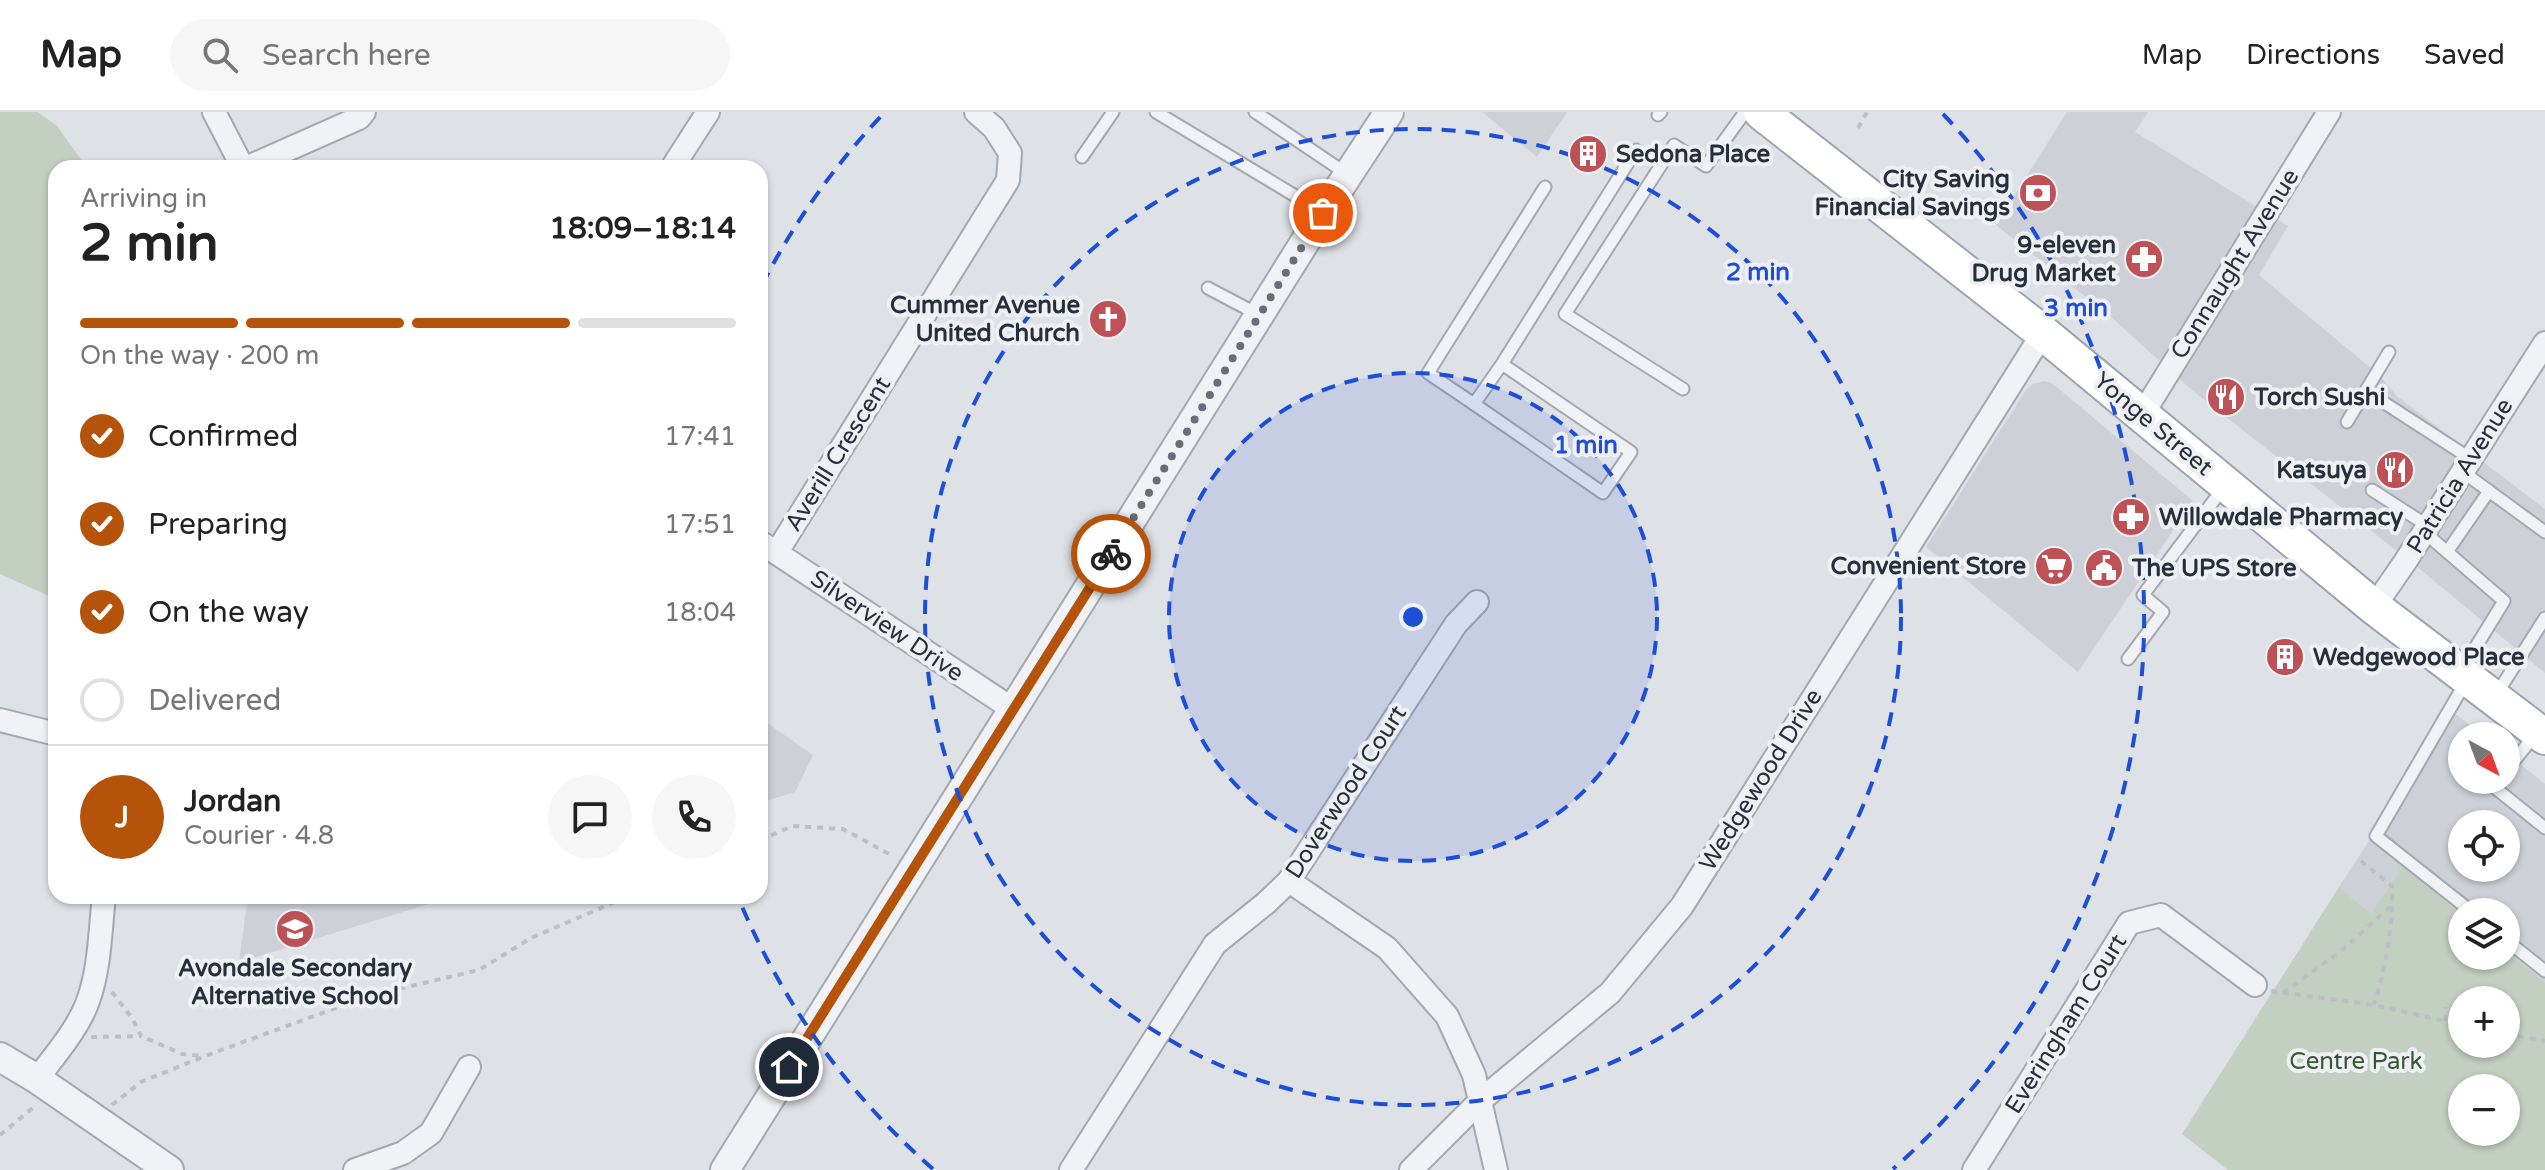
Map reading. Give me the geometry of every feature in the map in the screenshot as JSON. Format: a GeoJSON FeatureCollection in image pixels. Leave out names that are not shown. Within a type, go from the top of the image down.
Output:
{"type":"FeatureCollection","features":[{"type":"Feature","properties":{"kind":"main road","name":"Yonge Street"},"geometry":{"type":"LineString","coordinates":[[1761,112],[2043,333],[2374,607],[2542,734]]}},
{"type":"Feature","properties":{"kind":"street"},"geometry":{"type":"LineString","coordinates":[[214,112],[240,160]]}},
{"type":"Feature","properties":{"kind":"street"},"geometry":{"type":"LineString","coordinates":[[262,160],[359,118],[364,112]]}},
{"type":"Feature","properties":{"kind":"street"},"geometry":{"type":"LineString","coordinates":[[677,160],[708,112]]}},
{"type":"Feature","properties":{"kind":"street","name":"Averill Crescent"},"geometry":{"type":"LineString","coordinates":[[768,547],[1008,180],[1010,153],[994,128],[976,112]]}},
{"type":"Feature","properties":{"kind":"street"},"geometry":{"type":"LineString","coordinates":[[725,1170],[1389,112]]}},
{"type":"Feature","properties":{"kind":"street","name":"Connaught Avenue"},"geometry":{"type":"LineString","coordinates":[[2142,415],[2329,112]]}},
{"type":"Feature","properties":{"kind":"street","name":"Wedgewood Drive"},"geometry":{"type":"LineString","coordinates":[[1411,1170],[1481,1100],[1610,993],[1682,906],[2043,333]]}},
{"type":"Feature","properties":{"kind":"street","name":"Patricia Avenue"},"geometry":{"type":"LineString","coordinates":[[2374,607],[2545,343]]}},
{"type":"Feature","properties":{"kind":"street","name":"Silverview Drive"},"geometry":{"type":"LineString","coordinates":[[768,547],[1014,710]]}},
{"type":"Feature","properties":{"kind":"street","name":"Doverwood Court"},"geometry":{"type":"LineString","coordinates":[[1071,1170],[1215,944],[1289,881],[1456,624],[1477,602]]}},
{"type":"Feature","properties":{"kind":"street"},"geometry":{"type":"LineString","coordinates":[[0,720],[48,732]]}},
{"type":"Feature","properties":{"kind":"street"},"geometry":{"type":"LineString","coordinates":[[1289,881],[1387,948],[1447,1016],[1474,1075],[1496,1170]]}},
{"type":"Feature","properties":{"kind":"street"},"geometry":{"type":"LineString","coordinates":[[45,1085],[87,1005],[95,979],[103,904]]}},
{"type":"Feature","properties":{"kind":"street","name":"Everingham Court"},"geometry":{"type":"LineString","coordinates":[[1974,1170],[2129,923],[2161,915],[2255,985]]}},
{"type":"Feature","properties":{"kind":"street"},"geometry":{"type":"LineString","coordinates":[[0,1057],[169,1170]]}},
{"type":"Feature","properties":{"kind":"street"},"geometry":{"type":"LineString","coordinates":[[355,1170],[403,1153],[431,1133],[469,1067]]}},
{"type":"Feature","properties":{"kind":"lane"},"geometry":{"type":"LineString","coordinates":[[1082,157],[1113,112]]}},
{"type":"Feature","properties":{"kind":"lane"},"geometry":{"type":"LineString","coordinates":[[1156,112],[1323,213]]}},
{"type":"Feature","properties":{"kind":"lane"},"geometry":{"type":"LineString","coordinates":[[1255,112],[1348,174]]}},
{"type":"Feature","properties":{"kind":"lane"},"geometry":{"type":"LineString","coordinates":[[1683,389],[1565,314],[1674,145],[1706,166],[1745,112]]}},
{"type":"Feature","properties":{"kind":"lane"},"geometry":{"type":"LineString","coordinates":[[1474,404],[1636,150]]}},
{"type":"Feature","properties":{"kind":"lane"},"geometry":{"type":"LineString","coordinates":[[1502,364],[1631,452],[1603,493],[1428,373],[1545,187]]}},
{"type":"Feature","properties":{"kind":"lane"},"geometry":{"type":"LineString","coordinates":[[1208,288],[1259,315]]}},
{"type":"Feature","properties":{"kind":"lane"},"geometry":{"type":"LineString","coordinates":[[2347,422],[2389,352]]}},
{"type":"Feature","properties":{"kind":"lane"},"geometry":{"type":"LineString","coordinates":[[2366,391],[2467,465],[2489,491],[2545,532]]}},
{"type":"Feature","properties":{"kind":"lane"},"geometry":{"type":"LineString","coordinates":[[2128,659],[2163,612],[2143,595],[2226,485]]}},
{"type":"Feature","properties":{"kind":"lane"},"geometry":{"type":"LineString","coordinates":[[2372,490],[2426,529],[2447,552],[2504,601],[2473,684],[2376,836],[2454,898]]}},
{"type":"Feature","properties":{"kind":"lane"},"geometry":{"type":"LineString","coordinates":[[2447,552],[2489,491]]}},
{"type":"Feature","properties":{"kind":"lane"},"geometry":{"type":"LineString","coordinates":[[2473,684],[2545,618]]}},
{"type":"Feature","properties":{"kind":"lane"},"geometry":{"type":"LineString","coordinates":[[2520,757],[2542,734]]}},
{"type":"Feature","properties":{"kind":"lane"},"geometry":{"type":"LineString","coordinates":[[2503,794],[2545,828]]}},
{"type":"Feature","properties":{"kind":"lane"},"geometry":{"type":"LineString","coordinates":[[2520,951],[2545,971]]}},
{"type":"Feature","properties":{"kind":"path"},"geometry":{"type":"LineString","coordinates":[[1858,128],[1867,112]]}},
{"type":"Feature","properties":{"kind":"path"},"geometry":{"type":"LineString","coordinates":[[768,837],[793,826],[843,829],[893,856]]}},
{"type":"Feature","properties":{"kind":"path"},"geometry":{"type":"LineString","coordinates":[[2361,861],[2392,886],[2387,965],[2374,1005]]}},
{"type":"Feature","properties":{"kind":"path"},"geometry":{"type":"LineString","coordinates":[[93,1119],[141,1082],[369,996],[479,970],[531,938],[610,904]]}},
{"type":"Feature","properties":{"kind":"path"},"geometry":{"type":"LineString","coordinates":[[2282,994],[2341,951],[2393,904]]}},
{"type":"Feature","properties":{"kind":"path"},"geometry":{"type":"LineString","coordinates":[[95,979],[113,993],[141,1036]]}},
{"type":"Feature","properties":{"kind":"path"},"geometry":{"type":"LineString","coordinates":[[2255,985],[2282,994],[2374,1005],[2448,1022]]}},
{"type":"Feature","properties":{"kind":"path"},"geometry":{"type":"LineString","coordinates":[[2445,1007],[2445,1021]]}},
{"type":"Feature","properties":{"kind":"path"},"geometry":{"type":"LineString","coordinates":[[67,1038],[141,1036],[182,1054],[205,1056]]}},
{"type":"Feature","properties":{"kind":"path"},"geometry":{"type":"LineString","coordinates":[[2520,1037],[2545,1041]]}},
{"type":"Feature","properties":{"kind":"path"},"geometry":{"type":"LineString","coordinates":[[0,1135],[45,1085]]}},
{"type":"Feature","properties":{"kind":"shaded area"},"geometry":{"type":"Polygon","coordinates":[[[1482,112],[1567,112],[1537,157],[1482,112]]]}},
{"type":"Feature","properties":{"kind":"shaded area"},"geometry":{"type":"Polygon","coordinates":[[[2067,112],[2148,112],[2135,132],[2288,226],[2259,275],[2378,374],[2398,397],[2545,509],[2545,673],[2426,574],[2193,391],[2112,318],[1996,225],[2067,112]]]}},
{"type":"Feature","properties":{"kind":"shaded area"},"geometry":{"type":"Polygon","coordinates":[[[2045,381],[2053,384],[2193,501],[2078,672],[1926,547],[2026,390],[2032,384],[2045,381]]]}},
{"type":"Feature","properties":{"kind":"shaded area"},"geometry":{"type":"Polygon","coordinates":[[[2453,712],[2466,722],[2448,722],[2448,794],[2520,794],[2520,764],[2545,784],[2545,983],[2520,962],[2520,898],[2448,898],[2448,903],[2403,866],[2371,913],[2339,887],[2453,712]]]}},
{"type":"Feature","properties":{"kind":"shaded area"},"geometry":{"type":"Polygon","coordinates":[[[768,724],[813,755],[795,792],[768,800],[768,724]]]}},
{"type":"Feature","properties":{"kind":"shaded area","name":"Avondale Secondary Alternative School"},"geometry":{"type":"Polygon","coordinates":[[[247,904],[429,904],[239,962],[247,904]]]}},
{"type":"Feature","properties":{"kind":"green space"},"geometry":{"type":"Polygon","coordinates":[[[0,112],[38,112],[57,126],[81,160],[48,160],[48,595],[0,574],[0,112]]]}},
{"type":"Feature","properties":{"kind":"green space","name":"Centre Park"},"geometry":{"type":"Polygon","coordinates":[[[2403,866],[2448,903],[2448,970],[2520,970],[2520,962],[2545,983],[2545,1170],[2228,1170],[2182,1134],[2339,887],[2371,913],[2403,866]]]}},
{"type":"Feature","properties":{"kind":"way so far"},"geometry":{"type":"LineString","coordinates":[[1111,554],[1323,213]]}},
{"type":"Feature","properties":{"kind":"place","name":"Sedona Place"},"geometry":{"type":"Point","coordinates":[1588,154]}},
{"type":"Feature","properties":{"kind":"place","name":"City Saving Financial Savings"},"geometry":{"type":"Point","coordinates":[2038,193]}},
{"type":"Feature","properties":{"kind":"place","name":"9-eleven Drug Market"},"geometry":{"type":"Point","coordinates":[2144,259]}},
{"type":"Feature","properties":{"kind":"place","name":"Cummer Avenue United Church"},"geometry":{"type":"Point","coordinates":[1108,319]}},
{"type":"Feature","properties":{"kind":"place","name":"Torch Sushi"},"geometry":{"type":"Point","coordinates":[2226,397]}},
{"type":"Feature","properties":{"kind":"place","name":"Katsuya"},"geometry":{"type":"Point","coordinates":[2395,470]}},
{"type":"Feature","properties":{"kind":"place","name":"Willowdale Pharmacy"},"geometry":{"type":"Point","coordinates":[2131,517]}},
{"type":"Feature","properties":{"kind":"place","name":"Convenient Store"},"geometry":{"type":"Point","coordinates":[2054,566]}},
{"type":"Feature","properties":{"kind":"place","name":"The UPS Store"},"geometry":{"type":"Point","coordinates":[2104,568]}},
{"type":"Feature","properties":{"kind":"place","name":"Wedgewood Place"},"geometry":{"type":"Point","coordinates":[2285,657]}},
{"type":"Feature","properties":{"kind":"place","name":"Avondale Secondary Alternative School"},"geometry":{"type":"Point","coordinates":[295,929]}},
{"type":"Feature","properties":{"kind":"route"},"geometry":{"type":"LineString","coordinates":[[789,1067],[1111,554]]}}]}
